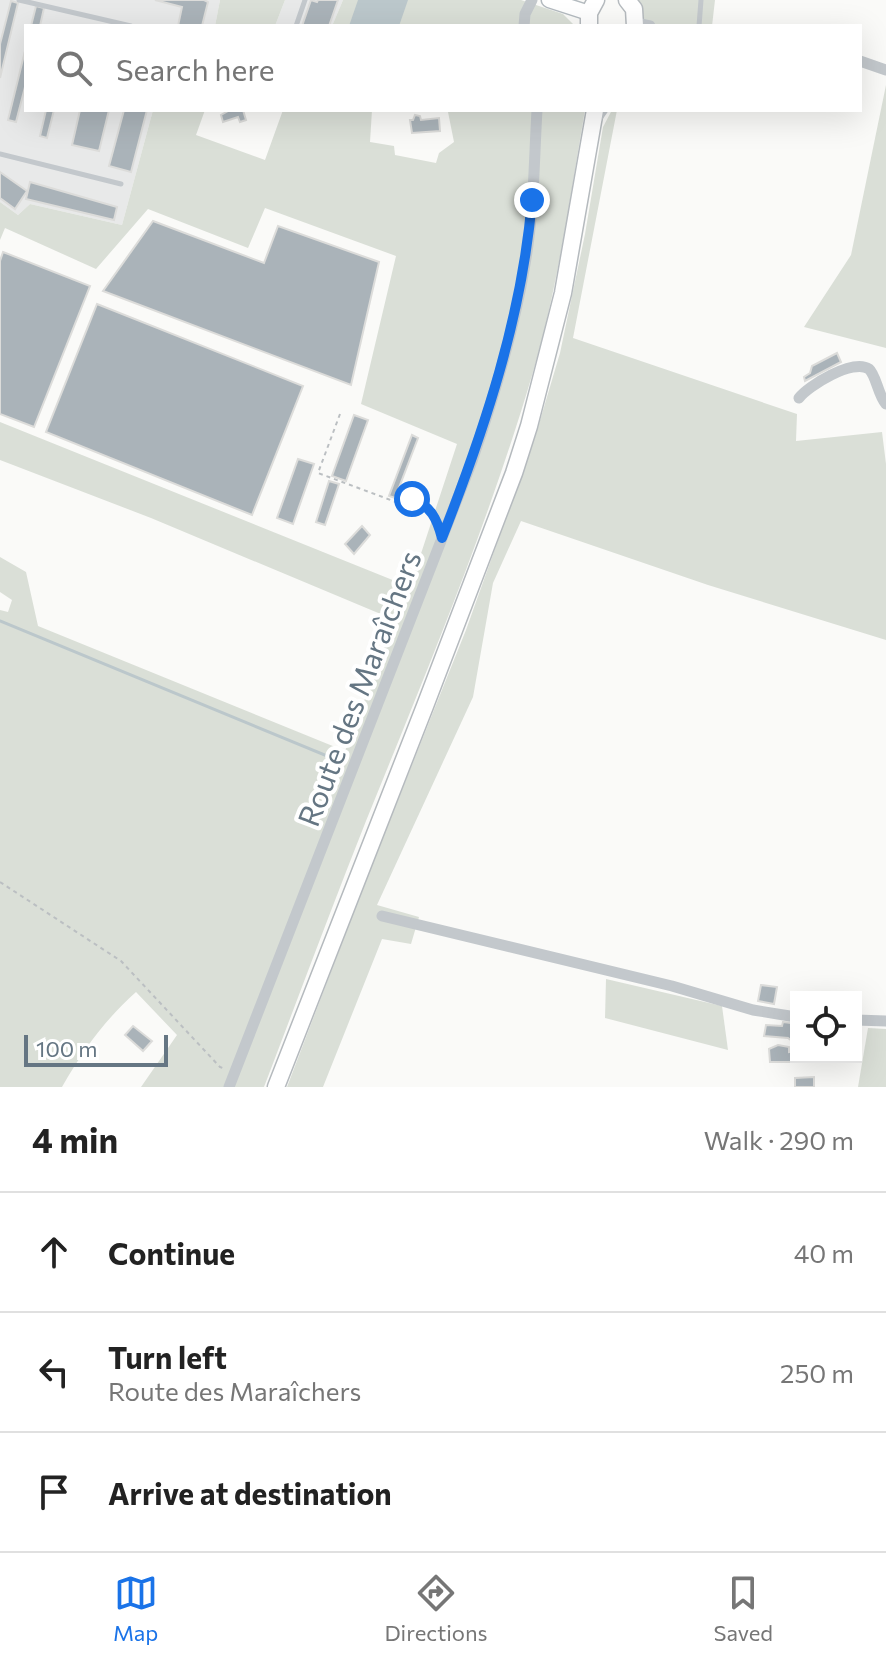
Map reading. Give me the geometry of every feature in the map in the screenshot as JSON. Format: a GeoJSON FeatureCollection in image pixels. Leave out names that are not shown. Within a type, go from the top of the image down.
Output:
{"type":"FeatureCollection","features":[{"type":"Feature","properties":{"kind":"main road"},"geometry":{"type":"LineString","coordinates":[[627,0],[640,24]]}},
{"type":"Feature","properties":{"kind":"main road"},"geometry":{"type":"LineString","coordinates":[[276,1087],[522,449],[563,293],[594,118]]}},
{"type":"Feature","properties":{"kind":"street"},"geometry":{"type":"LineString","coordinates":[[524,24],[532,0]]}},
{"type":"Feature","properties":{"kind":"street"},"geometry":{"type":"LineString","coordinates":[[549,0],[591,13]]}},
{"type":"Feature","properties":{"kind":"street"},"geometry":{"type":"LineString","coordinates":[[862,62],[886,70]]}},
{"type":"Feature","properties":{"kind":"street","name":"Route des Maraîchers"},"geometry":{"type":"LineString","coordinates":[[229,1087],[492,402],[525,265],[537,112]]}},
{"type":"Feature","properties":{"kind":"street"},"geometry":{"type":"LineString","coordinates":[[799,398],[805,390],[825,379],[859,366],[868,368],[873,374],[878,394],[886,404]]}},
{"type":"Feature","properties":{"kind":"street"},"geometry":{"type":"LineString","coordinates":[[382,916],[672,986],[753,1010],[790,1016]]}},
{"type":"Feature","properties":{"kind":"street"},"geometry":{"type":"LineString","coordinates":[[862,1020],[886,1021]]}},
{"type":"Feature","properties":{"kind":"lane"},"geometry":{"type":"LineString","coordinates":[[19,0],[122,24]]}},
{"type":"Feature","properties":{"kind":"lane"},"geometry":{"type":"LineString","coordinates":[[297,24],[305,0]]}},
{"type":"Feature","properties":{"kind":"lane"},"geometry":{"type":"LineString","coordinates":[[699,24],[701,0]]}},
{"type":"Feature","properties":{"kind":"lane"},"geometry":{"type":"LineString","coordinates":[[0,154],[121,184]]}},
{"type":"Feature","properties":{"kind":"path"},"geometry":{"type":"LineString","coordinates":[[340,414],[318,473],[396,502],[412,499],[425,504],[438,522],[442,538]]}},
{"type":"Feature","properties":{"kind":"path"},"geometry":{"type":"LineString","coordinates":[[0,882],[121,961],[220,1067],[234,1072]]}},
{"type":"Feature","properties":{"kind":"shaded area"},"geometry":{"type":"Polygon","coordinates":[[[0,0],[220,0],[215,24],[24,24],[24,112],[152,112],[122,225],[30,204],[18,215],[0,202],[0,0]]]}},
{"type":"Feature","properties":{"kind":"shaded area"},"geometry":{"type":"Polygon","coordinates":[[[220,0],[285,0],[276,24],[215,24],[220,0]]]}},
{"type":"Feature","properties":{"kind":"shaded area"},"geometry":{"type":"Polygon","coordinates":[[[285,0],[343,0],[333,24],[276,24],[285,0]]]}},
{"type":"Feature","properties":{"kind":"shaded area"},"geometry":{"type":"Polygon","coordinates":[[[343,0],[521,0],[563,14],[573,24],[333,24],[343,0]]]}},
{"type":"Feature","properties":{"kind":"shaded area"},"geometry":{"type":"Polygon","coordinates":[[[358,0],[408,0],[400,24],[350,24],[358,0]]]}},
{"type":"Feature","properties":{"kind":"shaded area"},"geometry":{"type":"Polygon","coordinates":[[[634,0],[715,0],[712,24],[640,24],[643,14],[634,0]]]}},
{"type":"Feature","properties":{"kind":"shaded area"},"geometry":{"type":"Polygon","coordinates":[[[886,85],[886,348],[804,327],[851,255],[886,85]]]}},
{"type":"Feature","properties":{"kind":"shaded area"},"geometry":{"type":"Polygon","coordinates":[[[152,112],[204,112],[196,135],[265,160],[282,112],[372,112],[370,142],[394,146],[395,155],[436,163],[439,153],[454,142],[448,112],[585,112],[550,307],[515,429],[455,598],[264,1087],[141,1087],[177,1035],[136,992],[95,1036],[62,1087],[0,1087],[0,610],[8,612],[12,600],[0,592],[0,557],[26,572],[38,626],[345,751],[395,620],[151,518],[0,460],[0,422],[410,587],[457,444],[361,404],[396,256],[265,208],[248,248],[148,209],[96,269],[5,228],[0,240],[0,202],[18,215],[30,204],[122,225],[152,112]]]}},
{"type":"Feature","properties":{"kind":"shaded area"},"geometry":{"type":"Polygon","coordinates":[[[611,112],[617,112],[573,338],[797,414],[796,441],[882,432],[886,464],[886,640],[708,585],[521,521],[493,583],[473,697],[377,905],[419,917],[411,944],[382,939],[323,1087],[287,1087],[466,630],[536,434],[560,353],[603,127],[611,112]]]}},
{"type":"Feature","properties":{"kind":"shaded area"},"geometry":{"type":"Polygon","coordinates":[[[606,979],[722,1006],[728,1050],[605,1018],[606,979]]]}},
{"type":"Feature","properties":{"kind":"shaded area"},"geometry":{"type":"Polygon","coordinates":[[[868,1028],[886,1029],[886,1087],[858,1087],[868,1028]]]}},
{"type":"Feature","properties":{"kind":"building"},"geometry":{"type":"Polygon","coordinates":[[[155,0],[208,2],[202,24],[178,24],[182,7],[155,0]]]}},
{"type":"Feature","properties":{"kind":"building"},"geometry":{"type":"Polygon","coordinates":[[[311,0],[338,0],[330,24],[303,24],[311,0]]]}},
{"type":"Feature","properties":{"kind":"building"},"geometry":{"type":"Polygon","coordinates":[[[11,1],[18,3],[0,78],[0,44],[11,1]]]}},
{"type":"Feature","properties":{"kind":"building"},"geometry":{"type":"Polygon","coordinates":[[[36,6],[44,8],[40,24],[32,24],[36,6]]]}},
{"type":"Feature","properties":{"kind":"building"},"geometry":{"type":"Polygon","coordinates":[[[24,55],[24,91],[16,122],[8,120],[24,55]]]}},
{"type":"Feature","properties":{"kind":"building"},"geometry":{"type":"Polygon","coordinates":[[[46,112],[54,112],[47,138],[40,136],[46,112]]]}},
{"type":"Feature","properties":{"kind":"building"},"geometry":{"type":"Polygon","coordinates":[[[80,112],[109,112],[99,151],[72,145],[80,112]]]}},
{"type":"Feature","properties":{"kind":"building"},"geometry":{"type":"Polygon","coordinates":[[[123,112],[146,112],[131,172],[109,166],[123,112]]]}},
{"type":"Feature","properties":{"kind":"building"},"geometry":{"type":"Polygon","coordinates":[[[244,112],[246,120],[240,122],[238,117],[223,122],[221,115],[244,112]]]}},
{"type":"Feature","properties":{"kind":"building"},"geometry":{"type":"Polygon","coordinates":[[[415,115],[420,116],[421,120],[439,118],[440,131],[412,133],[410,120],[415,115]]]}},
{"type":"Feature","properties":{"kind":"building"},"geometry":{"type":"Polygon","coordinates":[[[0,172],[27,191],[15,209],[0,198],[0,172]]]}},
{"type":"Feature","properties":{"kind":"building"},"geometry":{"type":"Polygon","coordinates":[[[30,182],[117,207],[114,220],[26,199],[30,182]]]}},
{"type":"Feature","properties":{"kind":"building"},"geometry":{"type":"Polygon","coordinates":[[[153,221],[264,263],[278,226],[379,262],[351,385],[103,291],[153,221]]]}},
{"type":"Feature","properties":{"kind":"building"},"geometry":{"type":"Polygon","coordinates":[[[3,252],[90,286],[34,427],[0,414],[0,261],[3,252]]]}},
{"type":"Feature","properties":{"kind":"building"},"geometry":{"type":"Polygon","coordinates":[[[97,304],[303,386],[252,515],[46,432],[97,304]]]}},
{"type":"Feature","properties":{"kind":"building"},"geometry":{"type":"Polygon","coordinates":[[[837,353],[841,362],[805,381],[804,377],[810,373],[812,366],[837,353]]]}},
{"type":"Feature","properties":{"kind":"building"},"geometry":{"type":"Polygon","coordinates":[[[354,415],[368,420],[346,481],[332,476],[354,415]]]}},
{"type":"Feature","properties":{"kind":"building"},"geometry":{"type":"Polygon","coordinates":[[[412,435],[418,438],[395,498],[389,496],[412,435]]]}},
{"type":"Feature","properties":{"kind":"building"},"geometry":{"type":"Polygon","coordinates":[[[298,459],[314,464],[293,524],[277,518],[298,459]]]}},
{"type":"Feature","properties":{"kind":"building"},"geometry":{"type":"Polygon","coordinates":[[[329,481],[339,484],[325,525],[316,522],[329,481]]]}},
{"type":"Feature","properties":{"kind":"building"},"geometry":{"type":"Polygon","coordinates":[[[362,526],[370,535],[354,554],[345,544],[362,526]]]}},
{"type":"Feature","properties":{"kind":"building"},"geometry":{"type":"Polygon","coordinates":[[[761,985],[777,987],[774,1004],[758,1001],[761,985]]]}},
{"type":"Feature","properties":{"kind":"building"},"geometry":{"type":"Polygon","coordinates":[[[783,1022],[790,1023],[790,1040],[764,1036],[766,1025],[782,1026],[783,1022]]]}},
{"type":"Feature","properties":{"kind":"building"},"geometry":{"type":"Polygon","coordinates":[[[133,1026],[152,1041],[143,1051],[125,1035],[133,1026]]]}},
{"type":"Feature","properties":{"kind":"building"},"geometry":{"type":"Polygon","coordinates":[[[778,1045],[789,1047],[790,1062],[770,1062],[769,1049],[778,1045]]]}},
{"type":"Feature","properties":{"kind":"building"},"geometry":{"type":"Polygon","coordinates":[[[814,1077],[814,1087],[795,1087],[795,1078],[814,1077]]]}},
{"type":"Feature","properties":{"kind":"waterway"},"geometry":{"type":"LineString","coordinates":[[0,621],[344,763]]}},
{"type":"Feature","properties":{"kind":"route"},"geometry":{"type":"LineString","coordinates":[[412,499],[425,504],[438,522],[442,538],[472,461],[503,364],[525,265],[532,200]]}}]}
